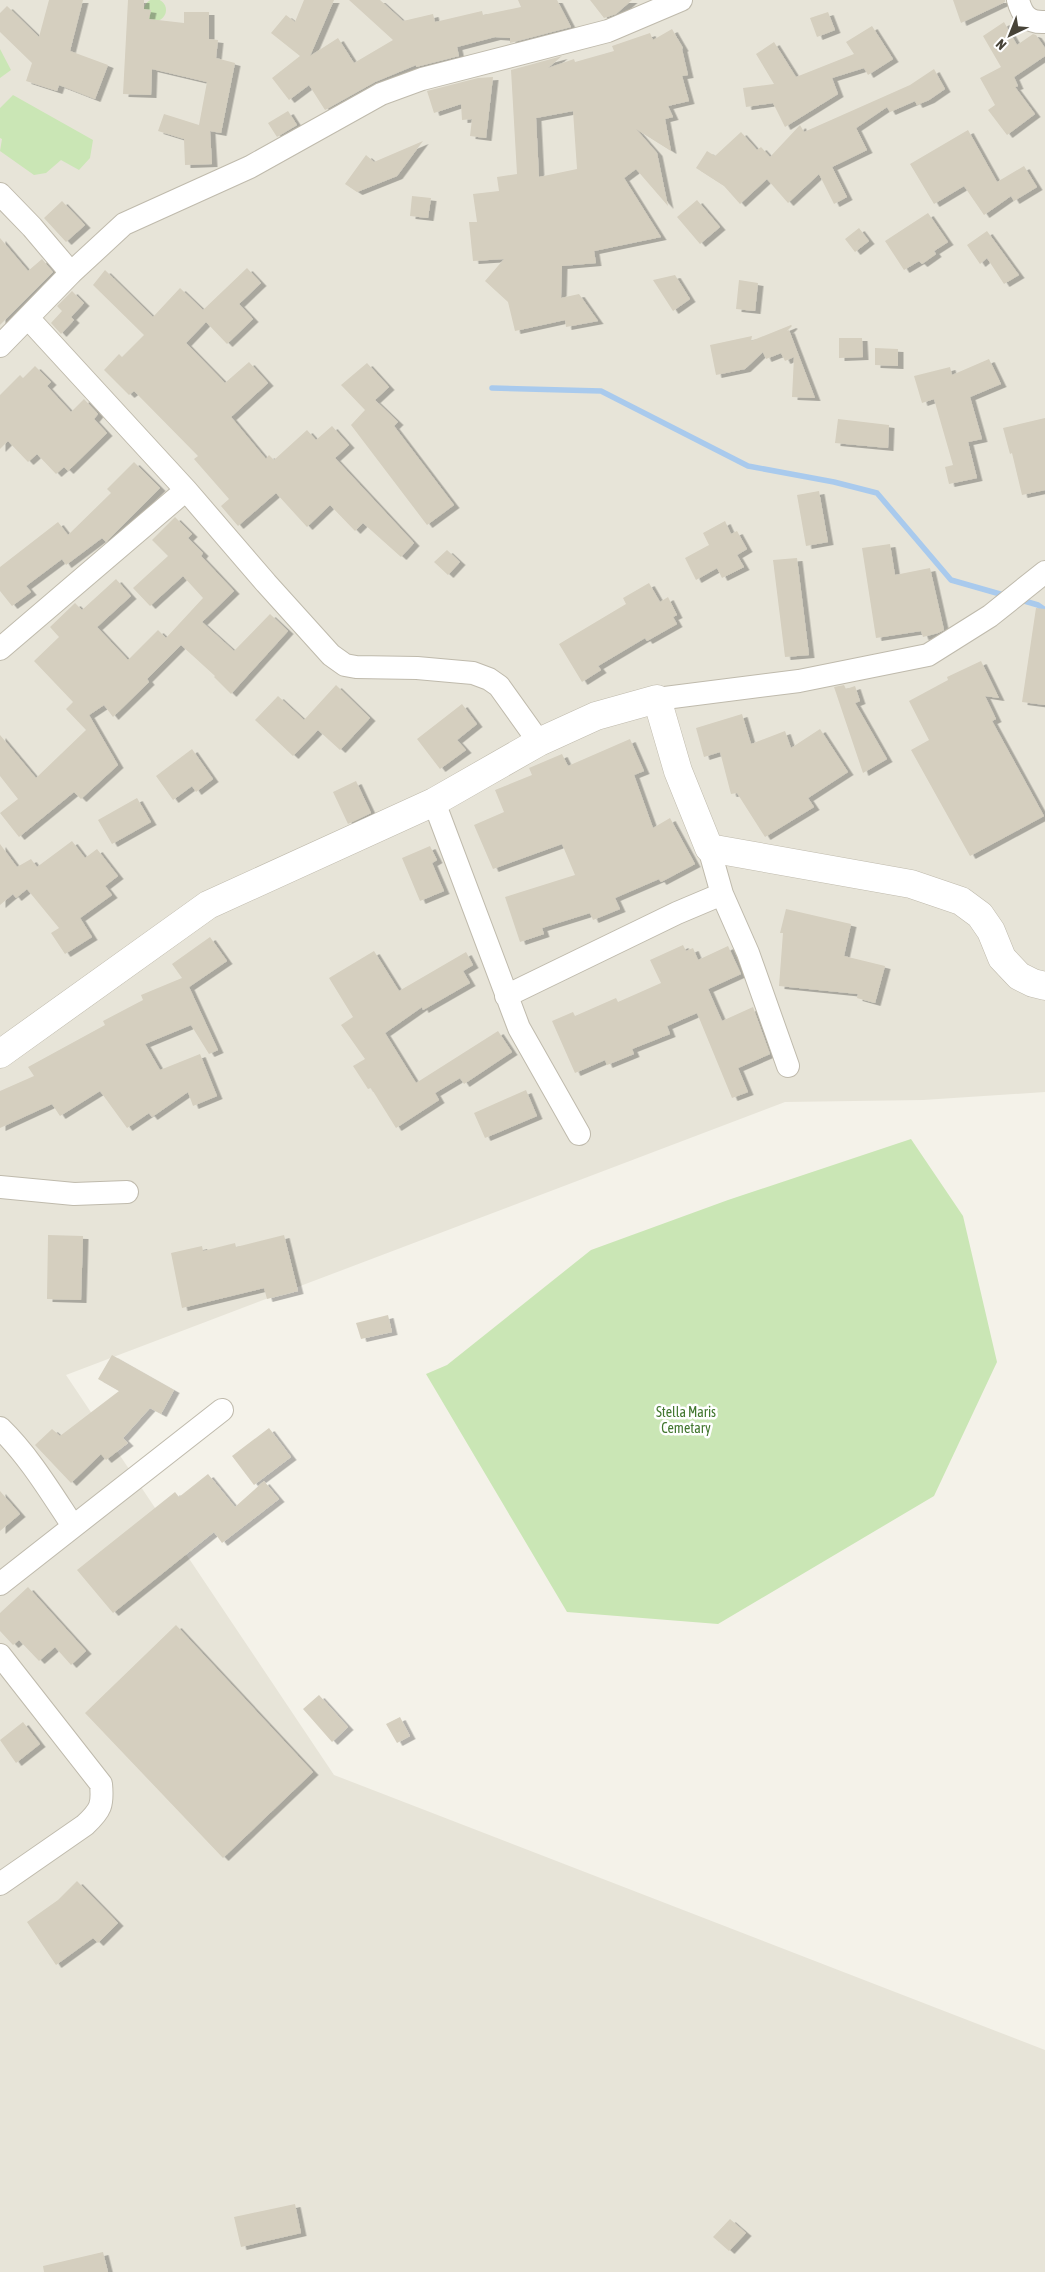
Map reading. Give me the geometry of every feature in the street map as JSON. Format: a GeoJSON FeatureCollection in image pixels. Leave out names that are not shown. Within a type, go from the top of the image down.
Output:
{"type":"FeatureCollection","features":[{"type":"Feature","properties":{"kind":"street"},"geometry":{"type":"LineString","coordinates":[[0,346],[70,273],[124,224],[250,167],[381,94],[422,79],[608,31],[681,0]]}},
{"type":"Feature","properties":{"kind":"street"},"geometry":{"type":"LineString","coordinates":[[1018,0],[1021,12],[1026,17],[1037,22],[1045,22]]}},
{"type":"Feature","properties":{"kind":"street"},"geometry":{"type":"LineString","coordinates":[[0,194],[32,226],[70,273]]}},
{"type":"Feature","properties":{"kind":"street"},"geometry":{"type":"LineString","coordinates":[[28,318],[186,490],[331,655],[345,665],[356,667],[445,670],[473,673],[490,679],[499,686],[539,742]]}},
{"type":"Feature","properties":{"kind":"street"},"geometry":{"type":"LineString","coordinates":[[0,649],[186,490]]}},
{"type":"Feature","properties":{"kind":"street"},"geometry":{"type":"LineString","coordinates":[[0,1054],[208,905],[434,802],[539,742],[596,716],[657,699],[799,681],[918,657],[937,650],[1010,600],[1045,572]]}},
{"type":"Feature","properties":{"kind":"street"},"geometry":{"type":"LineString","coordinates":[[657,699],[678,771],[709,848],[722,894],[748,953],[788,1066]]}},
{"type":"Feature","properties":{"kind":"street"},"geometry":{"type":"LineString","coordinates":[[434,802],[519,1028],[579,1134]]}},
{"type":"Feature","properties":{"kind":"street"},"geometry":{"type":"LineString","coordinates":[[709,848],[911,884],[961,901],[980,915],[992,931],[1002,958],[1019,976],[1033,983],[1045,986]]}},
{"type":"Feature","properties":{"kind":"street"},"geometry":{"type":"LineString","coordinates":[[506,996],[677,913],[722,894]]}},
{"type":"Feature","properties":{"kind":"street"},"geometry":{"type":"LineString","coordinates":[[0,1187],[74,1194],[127,1192]]}},
{"type":"Feature","properties":{"kind":"street"},"geometry":{"type":"LineString","coordinates":[[0,1584],[222,1410]]}},
{"type":"Feature","properties":{"kind":"street"},"geometry":{"type":"LineString","coordinates":[[0,1428],[10,1438],[47,1487],[73,1526]]}},
{"type":"Feature","properties":{"kind":"street"},"geometry":{"type":"LineString","coordinates":[[0,1655],[101,1784],[103,1802],[97,1814],[85,1825],[0,1884]]}},
{"type":"Feature","properties":{"kind":"shaded area"},"geometry":{"type":"Polygon","coordinates":[[[0,0],[1045,0],[1045,1092],[923,1100],[785,1102],[66,1375],[334,1775],[1045,2050],[1045,2272],[0,2272],[0,0]]]}},
{"type":"Feature","properties":{"kind":"green space"},"geometry":{"type":"Polygon","coordinates":[[[155,-1],[163,2],[166,10],[163,18],[155,21],[147,18],[144,10],[147,2],[155,-1]]]}},
{"type":"Feature","properties":{"kind":"green space"},"geometry":{"type":"Polygon","coordinates":[[[0,49],[11,70],[0,78],[0,49]]]}},
{"type":"Feature","properties":{"kind":"green space"},"geometry":{"type":"Polygon","coordinates":[[[13,95],[93,140],[90,158],[79,170],[61,160],[46,173],[34,175],[0,151],[2,139],[0,138],[0,108],[13,95]]]}},
{"type":"Feature","properties":{"kind":"green space","name":"Stella Maris Cemetary"},"geometry":{"type":"Polygon","coordinates":[[[911,1139],[963,1216],[997,1362],[934,1496],[718,1624],[567,1612],[426,1374],[447,1365],[591,1250],[728,1200],[911,1139]]]}},
{"type":"Feature","properties":{"kind":"building"},"geometry":{"type":"Polygon","coordinates":[[[49,0],[83,0],[70,51],[108,65],[95,99],[59,85],[57,91],[26,81],[32,63],[0,32],[0,13],[7,6],[39,37],[49,0]]]}},
{"type":"Feature","properties":{"kind":"building"},"geometry":{"type":"Polygon","coordinates":[[[128,0],[144,0],[144,9],[151,10],[149,19],[184,23],[184,12],[209,12],[209,39],[218,40],[216,58],[235,63],[221,133],[210,131],[212,164],[185,165],[184,139],[158,131],[164,114],[199,125],[207,82],[152,69],[151,95],[123,94],[128,0]]]}},
{"type":"Feature","properties":{"kind":"building"},"geometry":{"type":"Polygon","coordinates":[[[304,0],[334,0],[310,56],[338,38],[354,63],[393,40],[349,0],[380,0],[403,21],[433,14],[435,22],[482,11],[483,15],[521,7],[518,0],[557,0],[571,27],[510,43],[510,38],[495,37],[457,47],[459,56],[416,67],[416,65],[375,82],[325,110],[309,85],[289,100],[272,78],[300,56],[271,33],[286,15],[295,22],[304,0]]]}},
{"type":"Feature","properties":{"kind":"building"},"geometry":{"type":"Polygon","coordinates":[[[590,0],[632,0],[616,14],[604,18],[590,0]]]}},
{"type":"Feature","properties":{"kind":"building"},"geometry":{"type":"Polygon","coordinates":[[[953,0],[1005,0],[1005,2],[961,23],[953,0]]]}},
{"type":"Feature","properties":{"kind":"building"},"geometry":{"type":"Polygon","coordinates":[[[828,12],[835,30],[817,37],[810,18],[828,12]]]}},
{"type":"Feature","properties":{"kind":"building"},"geometry":{"type":"Polygon","coordinates":[[[1004,22],[1017,45],[1033,34],[1036,35],[1045,48],[1045,56],[1014,77],[1018,86],[1015,87],[1035,114],[1007,135],[988,110],[995,105],[980,78],[1001,67],[983,36],[1004,22]]]}},
{"type":"Feature","properties":{"kind":"building"},"geometry":{"type":"Polygon","coordinates":[[[872,26],[893,59],[868,75],[864,68],[832,78],[838,94],[785,127],[773,103],[746,107],[743,88],[774,84],[756,54],[774,42],[796,77],[854,54],[846,42],[872,26]]]}},
{"type":"Feature","properties":{"kind":"building"},"geometry":{"type":"Polygon","coordinates":[[[672,29],[683,48],[688,75],[682,76],[689,101],[668,106],[673,117],[665,119],[671,151],[636,129],[657,153],[668,206],[636,169],[624,178],[661,237],[594,251],[596,263],[562,266],[561,298],[579,294],[598,321],[566,327],[565,320],[515,331],[508,302],[485,281],[504,259],[473,261],[469,222],[477,222],[473,194],[499,191],[497,177],[517,174],[511,70],[562,56],[548,68],[574,59],[575,62],[614,51],[612,46],[650,33],[653,40],[672,29]],[[573,111],[536,118],[539,177],[577,169],[573,111]]]}},
{"type":"Feature","properties":{"kind":"building"},"geometry":{"type":"Polygon","coordinates":[[[934,69],[945,89],[929,100],[917,105],[915,101],[890,112],[887,107],[856,128],[867,150],[832,167],[847,197],[834,204],[819,174],[788,203],[767,179],[740,204],[724,186],[696,168],[707,151],[715,156],[741,132],[757,150],[761,147],[770,157],[800,125],[804,132],[910,85],[934,69]]]}},
{"type":"Feature","properties":{"kind":"building"},"geometry":{"type":"Polygon","coordinates":[[[493,77],[486,138],[470,136],[472,119],[462,120],[461,104],[434,113],[427,91],[478,78],[493,77]]]}},
{"type":"Feature","properties":{"kind":"building"},"geometry":{"type":"Polygon","coordinates":[[[288,111],[297,125],[277,137],[268,123],[288,111]]]}},
{"type":"Feature","properties":{"kind":"building"},"geometry":{"type":"Polygon","coordinates":[[[968,130],[997,182],[1024,166],[1037,187],[1014,201],[1011,196],[984,215],[964,186],[934,204],[910,164],[968,130]]]}},
{"type":"Feature","properties":{"kind":"building"},"geometry":{"type":"Polygon","coordinates":[[[423,141],[397,176],[357,192],[345,184],[366,155],[374,162],[423,141]]]}},
{"type":"Feature","properties":{"kind":"building"},"geometry":{"type":"Polygon","coordinates":[[[412,196],[431,198],[428,218],[410,216],[412,196]]]}},
{"type":"Feature","properties":{"kind":"building"},"geometry":{"type":"Polygon","coordinates":[[[697,200],[720,227],[700,244],[677,217],[697,200]]]}},
{"type":"Feature","properties":{"kind":"building"},"geometry":{"type":"Polygon","coordinates":[[[62,201],[85,225],[66,242],[44,218],[62,201]]]}},
{"type":"Feature","properties":{"kind":"building"},"geometry":{"type":"Polygon","coordinates":[[[928,213],[948,242],[934,251],[936,254],[922,264],[919,261],[904,270],[885,241],[928,213]]]}},
{"type":"Feature","properties":{"kind":"building"},"geometry":{"type":"Polygon","coordinates":[[[859,228],[869,241],[855,252],[845,239],[859,228]]]}},
{"type":"Feature","properties":{"kind":"building"},"geometry":{"type":"Polygon","coordinates":[[[987,231],[1019,275],[1004,284],[987,258],[980,264],[967,245],[987,231]]]}},
{"type":"Feature","properties":{"kind":"building"},"geometry":{"type":"Polygon","coordinates":[[[0,238],[28,271],[42,259],[53,272],[0,325],[0,238]]]}},
{"type":"Feature","properties":{"kind":"building"},"geometry":{"type":"Polygon","coordinates":[[[247,268],[261,283],[239,304],[253,319],[227,344],[206,322],[186,343],[225,383],[249,362],[268,383],[231,417],[266,459],[269,455],[274,460],[307,430],[316,440],[332,426],[349,445],[335,458],[414,543],[401,557],[363,523],[355,531],[330,505],[307,527],[276,493],[238,526],[221,506],[229,499],[194,459],[198,456],[134,391],[129,395],[104,370],[119,354],[122,357],[144,335],[93,285],[105,270],[153,317],[180,288],[203,310],[247,268]]]}},
{"type":"Feature","properties":{"kind":"building"},"geometry":{"type":"Polygon","coordinates":[[[675,275],[690,299],[673,311],[653,280],[675,275]]]}},
{"type":"Feature","properties":{"kind":"building"},"geometry":{"type":"Polygon","coordinates":[[[739,280],[758,283],[755,311],[736,309],[739,280]]]}},
{"type":"Feature","properties":{"kind":"building"},"geometry":{"type":"Polygon","coordinates":[[[72,291],[84,303],[71,317],[74,320],[61,334],[51,323],[62,311],[57,306],[72,291]]]}},
{"type":"Feature","properties":{"kind":"building"},"geometry":{"type":"Polygon","coordinates":[[[791,325],[787,331],[789,330],[815,398],[792,397],[794,357],[785,361],[781,353],[766,359],[763,352],[745,369],[716,375],[710,345],[752,336],[751,341],[791,325]]]}},
{"type":"Feature","properties":{"kind":"building"},"geometry":{"type":"Polygon","coordinates":[[[839,338],[862,338],[863,357],[839,358],[839,338]]]}},
{"type":"Feature","properties":{"kind":"building"},"geometry":{"type":"Polygon","coordinates":[[[875,348],[898,349],[898,366],[875,365],[875,348]]]}},
{"type":"Feature","properties":{"kind":"building"},"geometry":{"type":"Polygon","coordinates":[[[989,359],[1001,384],[970,397],[982,439],[968,442],[977,478],[949,484],[945,467],[953,465],[934,399],[922,403],[914,376],[950,367],[952,375],[989,359]]]}},
{"type":"Feature","properties":{"kind":"building"},"geometry":{"type":"Polygon","coordinates":[[[367,363],[389,387],[375,400],[398,422],[394,426],[454,505],[427,525],[351,425],[365,410],[341,385],[367,363]]]}},
{"type":"Feature","properties":{"kind":"building"},"geometry":{"type":"Polygon","coordinates":[[[35,366],[51,382],[47,386],[71,412],[84,399],[98,414],[94,419],[107,433],[68,471],[64,467],[56,474],[37,454],[28,462],[8,441],[0,449],[0,395],[20,375],[23,378],[35,366]]]}},
{"type":"Feature","properties":{"kind":"building"},"geometry":{"type":"Polygon","coordinates":[[[1045,418],[1045,490],[1022,495],[1012,453],[1010,454],[1003,428],[1045,418]]]}},
{"type":"Feature","properties":{"kind":"building"},"geometry":{"type":"Polygon","coordinates":[[[838,419],[889,425],[888,448],[835,443],[838,419]]]}},
{"type":"Feature","properties":{"kind":"building"},"geometry":{"type":"Polygon","coordinates":[[[134,462],[160,488],[106,542],[102,538],[66,565],[62,559],[26,586],[31,592],[12,606],[0,591],[0,567],[58,522],[68,535],[111,493],[107,489],[134,462]]]}},
{"type":"Feature","properties":{"kind":"building"},"geometry":{"type":"Polygon","coordinates":[[[819,491],[828,542],[806,546],[797,495],[819,491]]]}},
{"type":"Feature","properties":{"kind":"building"},"geometry":{"type":"Polygon","coordinates":[[[175,517],[192,534],[188,538],[203,553],[201,556],[234,591],[202,622],[234,651],[270,614],[288,631],[231,694],[215,676],[181,645],[147,679],[149,682],[113,717],[104,705],[89,715],[118,765],[81,799],[74,792],[19,837],[0,813],[18,799],[0,776],[0,735],[36,778],[86,730],[66,709],[73,702],[34,661],[59,637],[50,627],[75,603],[82,610],[116,579],[131,596],[97,627],[128,660],[158,630],[166,638],[203,598],[183,576],[150,606],[133,588],[168,556],[152,540],[175,517]]]}},
{"type":"Feature","properties":{"kind":"building"},"geometry":{"type":"Polygon","coordinates":[[[725,521],[731,534],[737,531],[747,549],[737,555],[744,567],[722,578],[717,568],[696,580],[685,558],[709,545],[703,533],[725,521]]]}},
{"type":"Feature","properties":{"kind":"building"},"geometry":{"type":"Polygon","coordinates":[[[890,544],[895,575],[930,568],[944,630],[923,637],[921,631],[876,638],[862,548],[890,544]]]}},
{"type":"Feature","properties":{"kind":"building"},"geometry":{"type":"Polygon","coordinates":[[[447,550],[460,562],[448,575],[434,562],[447,550]]]}},
{"type":"Feature","properties":{"kind":"building"},"geometry":{"type":"Polygon","coordinates":[[[797,558],[809,655],[785,657],[773,560],[797,558]]]}},
{"type":"Feature","properties":{"kind":"building"},"geometry":{"type":"Polygon","coordinates":[[[649,583],[660,602],[668,597],[677,615],[673,617],[677,624],[647,641],[645,638],[598,666],[601,670],[582,682],[559,644],[626,604],[623,598],[649,583]]]}},
{"type":"Feature","properties":{"kind":"building"},"geometry":{"type":"Polygon","coordinates":[[[1036,608],[1045,609],[1045,705],[1022,702],[1036,608]]]}},
{"type":"Feature","properties":{"kind":"building"},"geometry":{"type":"Polygon","coordinates":[[[981,661],[999,698],[985,696],[996,719],[992,721],[1044,816],[970,856],[911,750],[929,740],[909,701],[948,680],[947,677],[981,661]]]}},
{"type":"Feature","properties":{"kind":"building"},"geometry":{"type":"Polygon","coordinates":[[[336,685],[370,718],[340,750],[318,730],[293,756],[255,720],[278,696],[304,720],[336,685]]]}},
{"type":"Feature","properties":{"kind":"building"},"geometry":{"type":"Polygon","coordinates":[[[844,685],[846,689],[855,686],[860,701],[855,703],[887,759],[863,773],[834,687],[844,685]]]}},
{"type":"Feature","properties":{"kind":"building"},"geometry":{"type":"Polygon","coordinates":[[[462,704],[477,724],[457,740],[466,750],[440,769],[417,739],[462,704]]]}},
{"type":"Feature","properties":{"kind":"building"},"geometry":{"type":"Polygon","coordinates":[[[742,714],[751,744],[785,731],[791,748],[820,729],[848,772],[808,798],[814,807],[765,837],[737,793],[731,794],[720,752],[704,757],[696,728],[742,714]]]}},
{"type":"Feature","properties":{"kind":"building"},"geometry":{"type":"Polygon","coordinates":[[[630,739],[644,771],[634,775],[653,828],[670,818],[695,864],[661,882],[659,879],[615,898],[620,909],[593,920],[590,913],[542,928],[544,934],[520,942],[505,897],[575,875],[562,844],[493,869],[474,825],[504,812],[495,790],[532,775],[529,768],[562,754],[568,766],[630,739]]]}},
{"type":"Feature","properties":{"kind":"building"},"geometry":{"type":"Polygon","coordinates":[[[192,749],[213,779],[196,792],[192,786],[173,800],[156,776],[192,749]]]}},
{"type":"Feature","properties":{"kind":"building"},"geometry":{"type":"Polygon","coordinates":[[[356,781],[371,813],[348,824],[333,792],[356,781]]]}},
{"type":"Feature","properties":{"kind":"building"},"geometry":{"type":"Polygon","coordinates":[[[137,798],[151,822],[112,844],[98,820],[137,798]]]}},
{"type":"Feature","properties":{"kind":"building"},"geometry":{"type":"Polygon","coordinates":[[[72,841],[85,858],[97,849],[118,876],[105,886],[112,895],[80,918],[92,937],[65,954],[51,933],[59,928],[27,889],[16,898],[13,894],[0,905],[0,844],[17,867],[31,859],[37,867],[72,841]]]}},
{"type":"Feature","properties":{"kind":"building"},"geometry":{"type":"Polygon","coordinates":[[[430,846],[437,860],[432,863],[444,891],[420,901],[402,858],[430,846]]]}},
{"type":"Feature","properties":{"kind":"building"},"geometry":{"type":"Polygon","coordinates":[[[786,909],[851,924],[844,956],[885,966],[875,1003],[857,998],[858,994],[779,986],[783,933],[780,933],[786,909]]]}},
{"type":"Feature","properties":{"kind":"building"},"geometry":{"type":"Polygon","coordinates":[[[210,937],[227,961],[189,987],[218,1050],[209,1054],[191,1025],[145,1044],[160,1070],[200,1054],[217,1096],[193,1106],[188,1092],[152,1117],[149,1113],[127,1128],[100,1091],[60,1116],[52,1104],[0,1128],[0,1091],[34,1076],[28,1067],[105,1025],[103,1021],[143,1000],[141,995],[182,978],[172,964],[210,937]]]}},
{"type":"Feature","properties":{"kind":"building"},"geometry":{"type":"Polygon","coordinates":[[[683,945],[686,951],[693,948],[698,960],[728,946],[741,974],[708,989],[722,1021],[753,1007],[770,1054],[738,1068],[748,1092],[732,1098],[697,1013],[667,1026],[670,1034],[632,1049],[634,1054],[607,1065],[605,1060],[575,1073],[552,1021],[573,1012],[575,1016],[616,998],[618,1002],[661,983],[650,960],[683,945]]]}},
{"type":"Feature","properties":{"kind":"building"},"geometry":{"type":"Polygon","coordinates":[[[374,951],[399,991],[466,952],[473,965],[463,971],[470,983],[423,1010],[422,1007],[385,1033],[416,1083],[498,1031],[512,1052],[464,1084],[460,1078],[435,1093],[439,1100],[396,1128],[371,1088],[368,1089],[353,1066],[365,1059],[341,1025],[353,1017],[329,978],[374,951]]]}},
{"type":"Feature","properties":{"kind":"building"},"geometry":{"type":"Polygon","coordinates":[[[526,1090],[537,1116],[485,1138],[474,1113],[526,1090]]]}},
{"type":"Feature","properties":{"kind":"building"},"geometry":{"type":"Polygon","coordinates":[[[48,1235],[83,1236],[81,1300],[47,1299],[48,1235]]]}},
{"type":"Feature","properties":{"kind":"building"},"geometry":{"type":"Polygon","coordinates":[[[284,1235],[298,1291],[267,1299],[264,1288],[182,1308],[171,1253],[202,1246],[203,1251],[235,1243],[236,1247],[284,1235]]]}},
{"type":"Feature","properties":{"kind":"building"},"geometry":{"type":"Polygon","coordinates":[[[388,1315],[392,1332],[361,1339],[356,1323],[388,1315]]]}},
{"type":"Feature","properties":{"kind":"building"},"geometry":{"type":"Polygon","coordinates":[[[112,1355],[174,1390],[161,1414],[150,1408],[123,1438],[128,1443],[106,1460],[101,1454],[71,1483],[35,1445],[52,1429],[60,1436],[119,1391],[98,1379],[112,1355]]]}},
{"type":"Feature","properties":{"kind":"building"},"geometry":{"type":"Polygon","coordinates":[[[269,1428],[291,1457],[254,1485],[232,1456],[269,1428]]]}},
{"type":"Feature","properties":{"kind":"building"},"geometry":{"type":"Polygon","coordinates":[[[208,1474],[235,1507],[264,1481],[279,1499],[222,1543],[214,1532],[113,1613],[77,1570],[175,1492],[179,1497],[208,1474]]]}},
{"type":"Feature","properties":{"kind":"building"},"geometry":{"type":"Polygon","coordinates":[[[0,1491],[20,1514],[0,1531],[0,1491]]]}},
{"type":"Feature","properties":{"kind":"building"},"geometry":{"type":"Polygon","coordinates":[[[28,1587],[86,1651],[71,1665],[55,1647],[39,1661],[19,1640],[13,1645],[0,1631],[0,1613],[28,1587]]]}},
{"type":"Feature","properties":{"kind":"building"},"geometry":{"type":"Polygon","coordinates":[[[176,1625],[313,1772],[223,1858],[85,1713],[176,1625]]]}},
{"type":"Feature","properties":{"kind":"building"},"geometry":{"type":"Polygon","coordinates":[[[319,1695],[348,1727],[332,1742],[303,1709],[319,1695]]]}},
{"type":"Feature","properties":{"kind":"building"},"geometry":{"type":"Polygon","coordinates":[[[400,1717],[410,1736],[397,1743],[386,1724],[400,1717]]]}},
{"type":"Feature","properties":{"kind":"building"},"geometry":{"type":"Polygon","coordinates":[[[23,1722],[40,1744],[16,1763],[0,1740],[23,1722]]]}},
{"type":"Feature","properties":{"kind":"building"},"geometry":{"type":"Polygon","coordinates":[[[77,1881],[118,1923],[98,1943],[93,1938],[56,1965],[27,1922],[58,1900],[77,1881]]]}},
{"type":"Feature","properties":{"kind":"building"},"geometry":{"type":"Polygon","coordinates":[[[295,2204],[301,2233],[241,2247],[234,2217],[295,2204]]]}},
{"type":"Feature","properties":{"kind":"building"},"geometry":{"type":"Polygon","coordinates":[[[730,2219],[746,2233],[729,2251],[713,2237],[730,2219]]]}},
{"type":"Feature","properties":{"kind":"building"},"geometry":{"type":"Polygon","coordinates":[[[103,2252],[108,2272],[44,2272],[43,2266],[103,2252]]]}},
{"type":"Feature","properties":{"kind":"waterway"},"geometry":{"type":"LineString","coordinates":[[492,388],[601,391],[748,466],[834,482],[877,493],[951,580],[1007,596]]}},
{"type":"Feature","properties":{"kind":"waterway"},"geometry":{"type":"LineString","coordinates":[[1021,600],[1038,605],[1045,610]]}}]}
